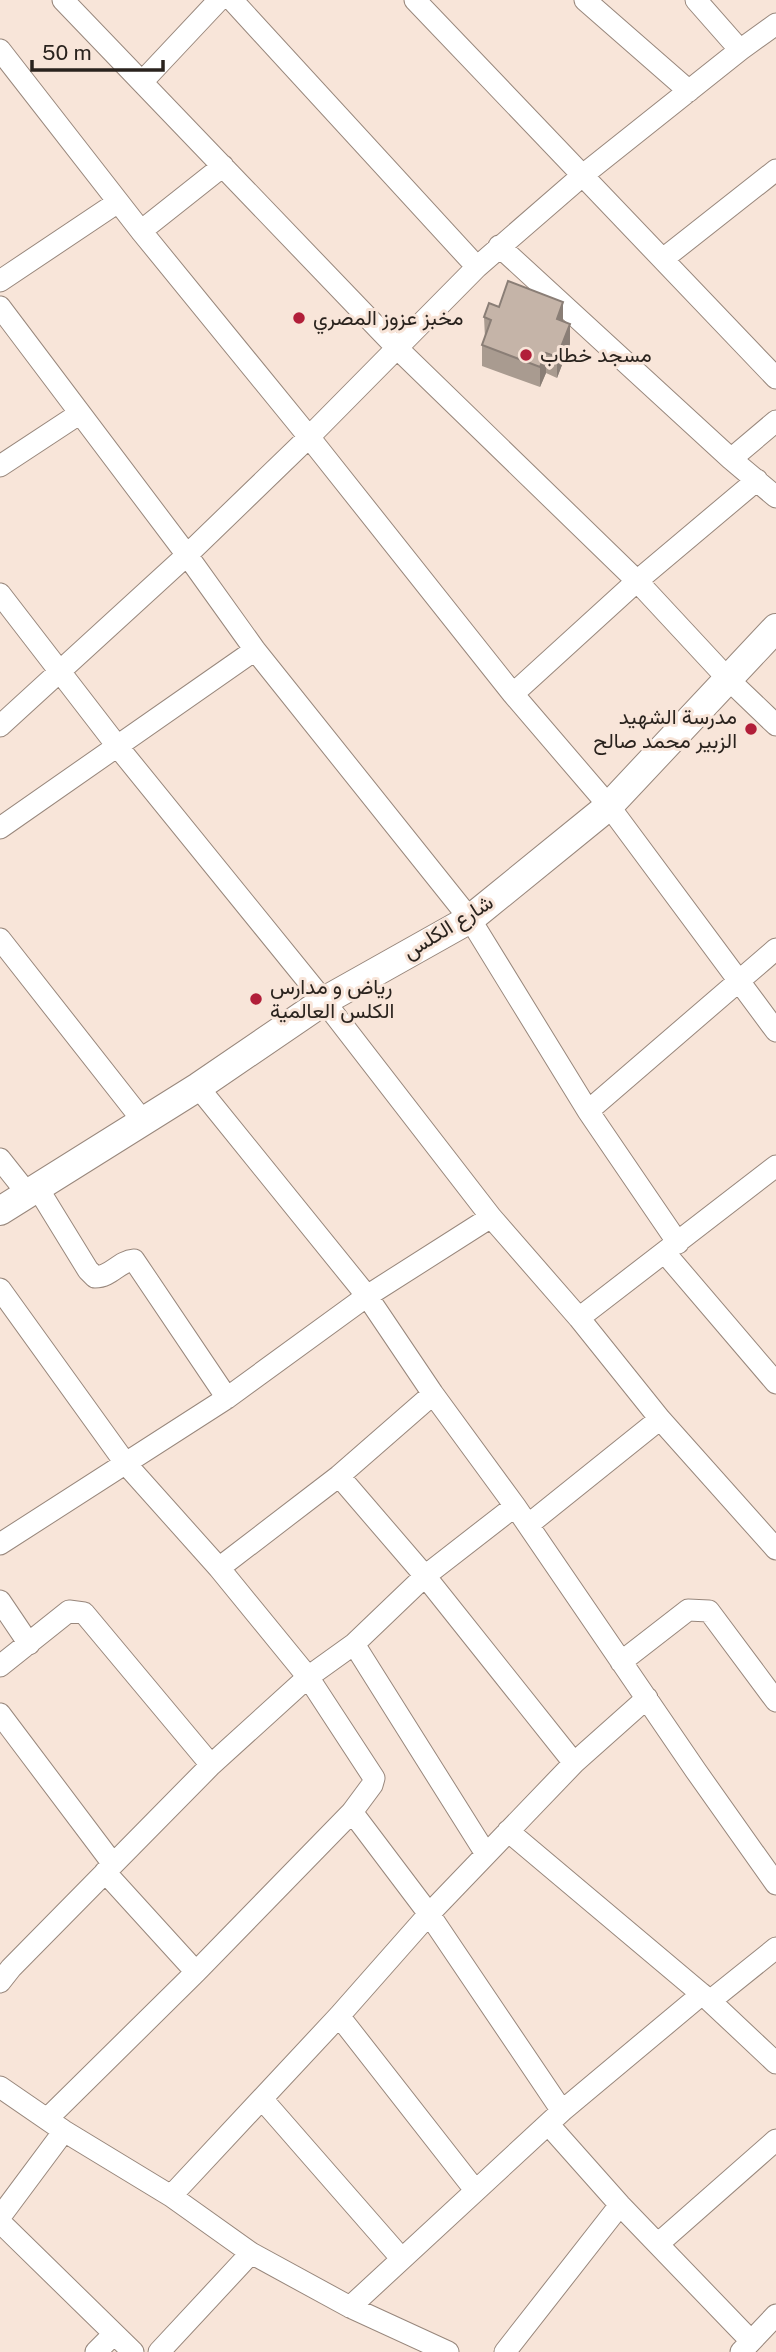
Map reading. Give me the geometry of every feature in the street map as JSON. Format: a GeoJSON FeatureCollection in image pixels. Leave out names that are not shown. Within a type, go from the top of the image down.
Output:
{"type":"FeatureCollection","features":[{"type":"Feature","properties":{"kind":"street"},"geometry":{"type":"LineString","coordinates":[[63,0],[397,348],[637,581],[729,680],[776,725]]}},
{"type":"Feature","properties":{"kind":"street"},"geometry":{"type":"LineString","coordinates":[[142,82],[219,0]]}},
{"type":"Feature","properties":{"kind":"street"},"geometry":{"type":"LineString","coordinates":[[232,0],[477,267]]}},
{"type":"Feature","properties":{"kind":"street"},"geometry":{"type":"LineString","coordinates":[[415,0],[776,378]]}},
{"type":"Feature","properties":{"kind":"street"},"geometry":{"type":"LineString","coordinates":[[585,0],[689,91]]}},
{"type":"Feature","properties":{"kind":"street"},"geometry":{"type":"LineString","coordinates":[[696,0],[740,50]]}},
{"type":"Feature","properties":{"kind":"street"},"geometry":{"type":"LineString","coordinates":[[0,726],[187,555],[499,246],[583,175],[776,24]]}},
{"type":"Feature","properties":{"kind":"street"},"geometry":{"type":"LineString","coordinates":[[0,50],[141,231],[513,694],[609,806],[776,1031]]}},
{"type":"Feature","properties":{"kind":"street"},"geometry":{"type":"LineString","coordinates":[[141,231],[223,166]]}},
{"type":"Feature","properties":{"kind":"street"},"geometry":{"type":"LineString","coordinates":[[663,259],[776,170]]}},
{"type":"Feature","properties":{"kind":"street"},"geometry":{"type":"LineString","coordinates":[[0,281],[118,202]]}},
{"type":"Feature","properties":{"kind":"street"},"geometry":{"type":"LineString","coordinates":[[499,246],[776,497]]}},
{"type":"Feature","properties":{"kind":"street"},"geometry":{"type":"LineString","coordinates":[[0,307],[187,555],[255,650],[470,919],[672,1248],[776,1382]]}},
{"type":"Feature","properties":{"kind":"street"},"geometry":{"type":"LineString","coordinates":[[0,466],[79,414]]}},
{"type":"Feature","properties":{"kind":"street"},"geometry":{"type":"LineString","coordinates":[[731,458],[776,421]]}},
{"type":"Feature","properties":{"kind":"street"},"geometry":{"type":"LineString","coordinates":[[513,694],[637,581],[757,480]]}},
{"type":"Feature","properties":{"kind":"street"},"geometry":{"type":"LineString","coordinates":[[0,594],[118,747],[324,1001],[491,1217],[579,1318],[660,1419],[776,1549]]}},
{"type":"Feature","properties":{"kind":"street","name":"شارع الكلس"},"geometry":{"type":"LineString","coordinates":[[0,1211],[198,1087],[324,1001],[470,919],[609,806],[776,628]]}},
{"type":"Feature","properties":{"kind":"street"},"geometry":{"type":"LineString","coordinates":[[0,828],[255,650]]}},
{"type":"Feature","properties":{"kind":"street"},"geometry":{"type":"LineString","coordinates":[[0,939],[144,1121]]}},
{"type":"Feature","properties":{"kind":"street"},"geometry":{"type":"LineString","coordinates":[[587,1111],[776,949]]}},
{"type":"Feature","properties":{"kind":"street"},"geometry":{"type":"LineString","coordinates":[[198,1087],[366,1296],[515,1506],[776,1884]]}},
{"type":"Feature","properties":{"kind":"street"},"geometry":{"type":"LineString","coordinates":[[0,1159],[32,1190],[95,1277],[104,1277],[128,1260],[134,1260],[227,1398]]}},
{"type":"Feature","properties":{"kind":"street"},"geometry":{"type":"LineString","coordinates":[[579,1318],[776,1166]]}},
{"type":"Feature","properties":{"kind":"street"},"geometry":{"type":"LineString","coordinates":[[0,1544],[227,1398],[366,1296],[491,1217]]}},
{"type":"Feature","properties":{"kind":"street"},"geometry":{"type":"LineString","coordinates":[[0,1289],[126,1464],[219,1568],[308,1677],[374,1778],[372,1785],[352,1812],[196,1972],[56,2125],[0,2219],[133,2352]]}},
{"type":"Feature","properties":{"kind":"street"},"geometry":{"type":"LineString","coordinates":[[219,1568],[339,1476],[433,1394]]}},
{"type":"Feature","properties":{"kind":"street"},"geometry":{"type":"LineString","coordinates":[[528,1525],[660,1419]]}},
{"type":"Feature","properties":{"kind":"street"},"geometry":{"type":"LineString","coordinates":[[339,1476],[425,1576],[574,1763]]}},
{"type":"Feature","properties":{"kind":"street"},"geometry":{"type":"LineString","coordinates":[[0,1982],[211,1765],[308,1677],[354,1644],[425,1576],[515,1506]]}},
{"type":"Feature","properties":{"kind":"street"},"geometry":{"type":"LineString","coordinates":[[0,1601],[29,1644]]}},
{"type":"Feature","properties":{"kind":"street"},"geometry":{"type":"LineString","coordinates":[[621,1662],[688,1610],[709,1611],[776,1701]]}},
{"type":"Feature","properties":{"kind":"street"},"geometry":{"type":"LineString","coordinates":[[0,1666],[69,1611],[84,1613],[211,1765]]}},
{"type":"Feature","properties":{"kind":"street"},"geometry":{"type":"LineString","coordinates":[[354,1644],[486,1854]]}},
{"type":"Feature","properties":{"kind":"street"},"geometry":{"type":"LineString","coordinates":[[171,2196],[486,1854],[574,1763],[647,1698]]}},
{"type":"Feature","properties":{"kind":"street"},"geometry":{"type":"LineString","coordinates":[[0,1714],[109,1868],[196,1972]]}},
{"type":"Feature","properties":{"kind":"street"},"geometry":{"type":"LineString","coordinates":[[352,1812],[429,1914],[555,2117],[621,2205],[659,2244],[746,2347],[776,2315]]}},
{"type":"Feature","properties":{"kind":"street"},"geometry":{"type":"LineString","coordinates":[[508,1831],[706,1997],[776,2063]]}},
{"type":"Feature","properties":{"kind":"street"},"geometry":{"type":"LineString","coordinates":[[350,2307],[555,2117],[706,1997],[776,1948]]}},
{"type":"Feature","properties":{"kind":"street"},"geometry":{"type":"LineString","coordinates":[[339,2016],[475,2190]]}},
{"type":"Feature","properties":{"kind":"street"},"geometry":{"type":"LineString","coordinates":[[0,2087],[171,2196],[251,2253],[350,2307],[448,2352]]}},
{"type":"Feature","properties":{"kind":"street"},"geometry":{"type":"LineString","coordinates":[[262,2099],[401,2258]]}},
{"type":"Feature","properties":{"kind":"street"},"geometry":{"type":"LineString","coordinates":[[659,2244],[776,2140]]}},
{"type":"Feature","properties":{"kind":"street"},"geometry":{"type":"LineString","coordinates":[[505,2352],[621,2205]]}},
{"type":"Feature","properties":{"kind":"street"},"geometry":{"type":"LineString","coordinates":[[159,2352],[251,2253]]}},
{"type":"Feature","properties":{"kind":"street"},"geometry":{"type":"LineString","coordinates":[[96,2352],[114,2334]]}},
{"type":"Feature","properties":{"kind":"building","name":"مسجد خطاب"},"geometry":{"type":"Polygon","coordinates":[[[508,281],[563,302],[557,319],[570,324],[557,357],[546,353],[540,367],[482,345],[491,320],[484,317],[489,303],[499,307],[508,281]]]}},
{"type":"Feature","properties":{"kind":"place","name":"مخبز عزوز المصري"},"geometry":{"type":"Point","coordinates":[299,318]}},
{"type":"Feature","properties":{"kind":"place","name":"مسجد خطاب"},"geometry":{"type":"Point","coordinates":[526,355]}},
{"type":"Feature","properties":{"kind":"place","name":"مدرسة الشهيد الزبير محمد صالح"},"geometry":{"type":"Point","coordinates":[751,729]}},
{"type":"Feature","properties":{"kind":"place","name":"رياض و مدارس الكلس العالمية"},"geometry":{"type":"Point","coordinates":[256,999]}}]}
